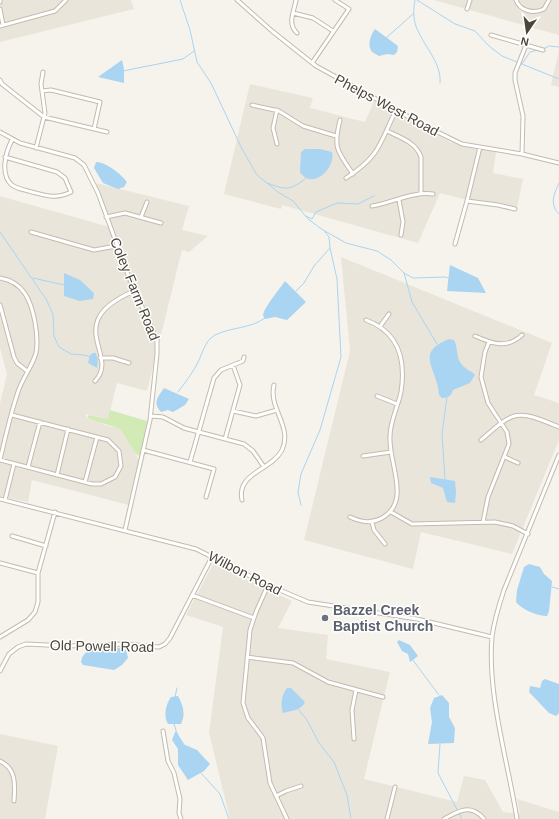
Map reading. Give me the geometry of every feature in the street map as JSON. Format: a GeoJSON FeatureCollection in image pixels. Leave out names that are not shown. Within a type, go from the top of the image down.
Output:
{"type":"FeatureCollection","features":[{"type":"Feature","properties":{"kind":"street"},"geometry":{"type":"LineString","coordinates":[[0,9],[2,25],[55,11],[66,0]]}},
{"type":"Feature","properties":{"kind":"street","name":"Phelps West Road"},"geometry":{"type":"LineString","coordinates":[[237,0],[312,63],[396,110],[456,141],[559,163]]}},
{"type":"Feature","properties":{"kind":"street"},"geometry":{"type":"LineString","coordinates":[[296,0],[291,24],[292,29],[297,34]]}},
{"type":"Feature","properties":{"kind":"street"},"geometry":{"type":"LineString","coordinates":[[312,63],[349,9],[335,0]]}},
{"type":"Feature","properties":{"kind":"street"},"geometry":{"type":"LineString","coordinates":[[467,9],[470,0]]}},
{"type":"Feature","properties":{"kind":"street"},"geometry":{"type":"LineString","coordinates":[[516,0],[522,8],[533,12],[544,9],[549,0]]}},
{"type":"Feature","properties":{"kind":"street"},"geometry":{"type":"LineString","coordinates":[[294,13],[314,18],[334,32]]}},
{"type":"Feature","properties":{"kind":"street"},"geometry":{"type":"LineString","coordinates":[[491,35],[543,50]]}},
{"type":"Feature","properties":{"kind":"street"},"geometry":{"type":"LineString","coordinates":[[522,154],[523,116],[515,80],[526,45]]}},
{"type":"Feature","properties":{"kind":"street"},"geometry":{"type":"LineString","coordinates":[[36,148],[44,117],[42,91],[43,72]]}},
{"type":"Feature","properties":{"kind":"street"},"geometry":{"type":"LineString","coordinates":[[0,80],[2,84],[44,117],[107,132]]}},
{"type":"Feature","properties":{"kind":"street"},"geometry":{"type":"LineString","coordinates":[[42,91],[51,90],[100,102],[94,129]]}},
{"type":"Feature","properties":{"kind":"street"},"geometry":{"type":"LineString","coordinates":[[252,105],[277,110],[285,113],[303,126],[336,136]]}},
{"type":"Feature","properties":{"kind":"street"},"geometry":{"type":"LineString","coordinates":[[277,110],[273,128],[277,144]]}},
{"type":"Feature","properties":{"kind":"street"},"geometry":{"type":"LineString","coordinates":[[346,178],[353,174],[373,156],[387,131],[396,110]]}},
{"type":"Feature","properties":{"kind":"street"},"geometry":{"type":"LineString","coordinates":[[340,120],[336,136],[338,151],[353,174]]}},
{"type":"Feature","properties":{"kind":"street"},"geometry":{"type":"LineString","coordinates":[[387,131],[407,141],[419,151],[421,157],[421,193]]}},
{"type":"Feature","properties":{"kind":"street","name":"Coley Farm Road"},"geometry":{"type":"LineString","coordinates":[[0,132],[12,140],[72,157],[82,162],[94,186],[134,291],[158,343],[151,416],[125,530]]}},
{"type":"Feature","properties":{"kind":"street"},"geometry":{"type":"LineString","coordinates":[[6,157],[57,172],[65,178],[71,192],[58,197],[49,196],[14,186],[8,182],[3,175],[3,166],[6,157],[12,140]]}},
{"type":"Feature","properties":{"kind":"street"},"geometry":{"type":"LineString","coordinates":[[455,244],[480,147]]}},
{"type":"Feature","properties":{"kind":"street"},"geometry":{"type":"LineString","coordinates":[[372,206],[421,193],[433,194]]}},
{"type":"Feature","properties":{"kind":"street"},"geometry":{"type":"LineString","coordinates":[[399,200],[404,222],[401,235]]}},
{"type":"Feature","properties":{"kind":"street"},"geometry":{"type":"LineString","coordinates":[[467,201],[515,209]]}},
{"type":"Feature","properties":{"kind":"street"},"geometry":{"type":"LineString","coordinates":[[141,217],[147,202]]}},
{"type":"Feature","properties":{"kind":"street"},"geometry":{"type":"LineString","coordinates":[[106,217],[122,213],[161,223]]}},
{"type":"Feature","properties":{"kind":"street"},"geometry":{"type":"LineString","coordinates":[[31,232],[94,250],[116,246]]}},
{"type":"Feature","properties":{"kind":"street"},"geometry":{"type":"LineString","coordinates":[[0,278],[11,281],[19,286],[31,302],[37,343],[34,357],[19,388],[12,414],[0,460],[97,484],[109,482],[118,474],[121,466],[121,456],[116,446],[108,440],[12,414]]}},
{"type":"Feature","properties":{"kind":"street"},"geometry":{"type":"LineString","coordinates":[[95,381],[100,374],[100,358],[95,330],[99,318],[112,301],[134,291]]}},
{"type":"Feature","properties":{"kind":"street"},"geometry":{"type":"LineString","coordinates":[[0,305],[14,357],[17,363],[28,371]]}},
{"type":"Feature","properties":{"kind":"street"},"geometry":{"type":"LineString","coordinates":[[380,325],[388,314]]}},
{"type":"Feature","properties":{"kind":"street"},"geometry":{"type":"LineString","coordinates":[[350,517],[372,522],[390,512],[395,504],[397,490],[391,452],[390,432],[402,381],[400,354],[390,335],[380,325],[366,320]]}},
{"type":"Feature","properties":{"kind":"street"},"geometry":{"type":"LineString","coordinates":[[475,336],[489,342],[503,345],[510,344],[522,334]]}},
{"type":"Feature","properties":{"kind":"street"},"geometry":{"type":"LineString","coordinates":[[483,522],[488,497],[505,457],[509,439],[502,422],[488,403],[481,377],[485,352],[489,342]]}},
{"type":"Feature","properties":{"kind":"street"},"geometry":{"type":"LineString","coordinates":[[190,462],[214,378],[221,370],[243,361],[244,357]]}},
{"type":"Feature","properties":{"kind":"street"},"geometry":{"type":"LineString","coordinates":[[100,358],[113,358],[129,362]]}},
{"type":"Feature","properties":{"kind":"street"},"geometry":{"type":"LineString","coordinates":[[225,439],[240,385],[233,365]]}},
{"type":"Feature","properties":{"kind":"street"},"geometry":{"type":"LineString","coordinates":[[242,500],[241,496],[245,482],[279,455],[284,444],[284,430],[273,397],[274,385]]}},
{"type":"Feature","properties":{"kind":"street"},"geometry":{"type":"LineString","coordinates":[[377,396],[397,404]]}},
{"type":"Feature","properties":{"kind":"street"},"geometry":{"type":"LineString","coordinates":[[233,412],[256,416],[277,410]]}},
{"type":"Feature","properties":{"kind":"street"},"geometry":{"type":"LineString","coordinates":[[151,416],[163,417],[181,426],[244,444],[253,451],[264,467]]}},
{"type":"Feature","properties":{"kind":"street"},"geometry":{"type":"LineString","coordinates":[[481,440],[511,416],[529,416],[559,427]]}},
{"type":"Feature","properties":{"kind":"street"},"geometry":{"type":"LineString","coordinates":[[28,467],[40,422]]}},
{"type":"Feature","properties":{"kind":"street"},"geometry":{"type":"LineString","coordinates":[[57,475],[68,429]]}},
{"type":"Feature","properties":{"kind":"street"},"geometry":{"type":"LineString","coordinates":[[85,482],[97,436]]}},
{"type":"Feature","properties":{"kind":"street"},"geometry":{"type":"LineString","coordinates":[[144,450],[214,469],[206,498]]}},
{"type":"Feature","properties":{"kind":"street"},"geometry":{"type":"LineString","coordinates":[[363,456],[391,452]]}},
{"type":"Feature","properties":{"kind":"street"},"geometry":{"type":"LineString","coordinates":[[517,819],[494,691],[492,637],[500,601],[559,454]]}},
{"type":"Feature","properties":{"kind":"street"},"geometry":{"type":"LineString","coordinates":[[505,457],[518,463]]}},
{"type":"Feature","properties":{"kind":"street"},"geometry":{"type":"LineString","coordinates":[[5,500],[14,464]]}},
{"type":"Feature","properties":{"kind":"street","name":"Wilbon Road"},"geometry":{"type":"LineString","coordinates":[[0,499],[190,547],[268,585],[312,604],[417,618],[492,637]]}},
{"type":"Feature","properties":{"kind":"street"},"geometry":{"type":"LineString","coordinates":[[1,635],[28,620],[35,612],[38,602],[38,573],[55,512]]}},
{"type":"Feature","properties":{"kind":"street"},"geometry":{"type":"LineString","coordinates":[[390,512],[400,519],[412,524],[483,522],[501,523],[528,534]]}},
{"type":"Feature","properties":{"kind":"street"},"geometry":{"type":"LineString","coordinates":[[372,522],[374,530],[384,544]]}},
{"type":"Feature","properties":{"kind":"street"},"geometry":{"type":"LineString","coordinates":[[12,536],[46,546]]}},
{"type":"Feature","properties":{"kind":"street","name":"Old Powell Road"},"geometry":{"type":"LineString","coordinates":[[0,671],[9,654],[18,646],[26,644],[68,646],[124,644],[161,646],[170,638],[212,557]]}},
{"type":"Feature","properties":{"kind":"street"},"geometry":{"type":"LineString","coordinates":[[0,562],[38,573]]}},
{"type":"Feature","properties":{"kind":"street"},"geometry":{"type":"LineString","coordinates":[[268,585],[254,618],[247,657],[244,706],[248,718],[263,738],[269,779],[287,819]]}},
{"type":"Feature","properties":{"kind":"street"},"geometry":{"type":"LineString","coordinates":[[192,595],[254,618]]}},
{"type":"Feature","properties":{"kind":"street"},"geometry":{"type":"LineString","coordinates":[[247,657],[293,664],[324,680],[383,697]]}},
{"type":"Feature","properties":{"kind":"street"},"geometry":{"type":"LineString","coordinates":[[354,739],[352,710],[356,690]]}},
{"type":"Feature","properties":{"kind":"street"},"geometry":{"type":"LineString","coordinates":[[163,731],[168,761],[174,773],[180,799],[179,813],[181,819]]}},
{"type":"Feature","properties":{"kind":"street"},"geometry":{"type":"LineString","coordinates":[[0,762],[8,766],[14,778],[14,801]]}},
{"type":"Feature","properties":{"kind":"street"},"geometry":{"type":"LineString","coordinates":[[276,796],[301,786]]}},
{"type":"Feature","properties":{"kind":"street"},"geometry":{"type":"LineString","coordinates":[[392,819],[387,818],[395,787]]}},
{"type":"Feature","properties":{"kind":"street"},"geometry":{"type":"LineString","coordinates":[[444,819],[457,811],[465,809],[476,812],[484,819]]}},
{"type":"Feature","properties":{"kind":"shaded area"},"geometry":{"type":"Polygon","coordinates":[[[0,0],[131,0],[134,9],[0,42],[0,0]]]}},
{"type":"Feature","properties":{"kind":"shaded area"},"geometry":{"type":"Polygon","coordinates":[[[434,0],[559,0],[559,35],[434,0]]]}},
{"type":"Feature","properties":{"kind":"shaded area"},"geometry":{"type":"Polygon","coordinates":[[[559,51],[559,87],[551,85],[559,51]]]}},
{"type":"Feature","properties":{"kind":"shaded area"},"geometry":{"type":"Polygon","coordinates":[[[250,84],[313,98],[310,108],[365,122],[374,101],[450,142],[464,147],[496,152],[493,173],[523,179],[517,207],[497,203],[471,201],[440,193],[418,243],[282,205],[281,209],[224,194],[250,84]]]}},
{"type":"Feature","properties":{"kind":"shaded area"},"geometry":{"type":"Polygon","coordinates":[[[96,183],[189,206],[182,230],[208,236],[189,252],[182,250],[147,391],[117,383],[108,419],[85,414],[88,418],[120,429],[136,454],[139,461],[129,505],[32,480],[28,502],[0,496],[0,403],[7,374],[0,348],[0,196],[113,228],[96,183]]]}},
{"type":"Feature","properties":{"kind":"shaded area"},"geometry":{"type":"Polygon","coordinates":[[[341,257],[552,343],[534,395],[559,403],[559,440],[512,554],[421,532],[413,569],[304,540],[350,351],[341,257]]]}},
{"type":"Feature","properties":{"kind":"shaded area"},"geometry":{"type":"Polygon","coordinates":[[[213,564],[292,601],[278,628],[328,635],[326,659],[390,672],[364,779],[457,802],[464,776],[485,780],[503,812],[520,814],[517,799],[559,812],[559,819],[230,819],[209,733],[223,627],[186,615],[213,564]]]}},
{"type":"Feature","properties":{"kind":"shaded area"},"geometry":{"type":"Polygon","coordinates":[[[0,734],[58,746],[45,819],[0,819],[0,734]]]}},
{"type":"Feature","properties":{"kind":"green space"},"geometry":{"type":"Polygon","coordinates":[[[110,410],[147,421],[140,456],[136,454],[120,429],[88,418],[88,415],[108,419],[110,410]]]}},
{"type":"Feature","properties":{"kind":"water"},"geometry":{"type":"Polygon","coordinates":[[[375,29],[398,46],[397,52],[394,55],[387,54],[379,56],[372,52],[370,49],[370,40],[375,29]]]}},
{"type":"Feature","properties":{"kind":"water"},"geometry":{"type":"Polygon","coordinates":[[[122,60],[124,69],[124,83],[98,77],[122,60]]]}},
{"type":"Feature","properties":{"kind":"water"},"geometry":{"type":"Polygon","coordinates":[[[305,149],[320,149],[332,152],[330,165],[322,175],[316,178],[311,179],[305,177],[300,172],[301,152],[305,149]]]}},
{"type":"Feature","properties":{"kind":"water"},"geometry":{"type":"Polygon","coordinates":[[[96,162],[109,166],[121,176],[127,182],[124,187],[118,189],[103,183],[94,168],[96,162]]]}},
{"type":"Feature","properties":{"kind":"water"},"geometry":{"type":"Polygon","coordinates":[[[450,265],[478,278],[486,293],[447,291],[450,265]]]}},
{"type":"Feature","properties":{"kind":"water"},"geometry":{"type":"Polygon","coordinates":[[[64,273],[80,280],[94,293],[93,299],[80,301],[64,296],[64,273]]]}},
{"type":"Feature","properties":{"kind":"water"},"geometry":{"type":"Polygon","coordinates":[[[285,281],[306,302],[287,320],[275,317],[265,319],[263,315],[266,307],[285,281]]]}},
{"type":"Feature","properties":{"kind":"water"},"geometry":{"type":"Polygon","coordinates":[[[449,339],[454,340],[459,359],[462,364],[475,375],[470,383],[453,390],[446,398],[442,398],[439,395],[438,386],[430,362],[430,356],[432,350],[438,344],[449,339]]]}},
{"type":"Feature","properties":{"kind":"water"},"geometry":{"type":"Polygon","coordinates":[[[96,353],[98,362],[97,368],[88,363],[90,355],[96,353]]]}},
{"type":"Feature","properties":{"kind":"water"},"geometry":{"type":"Polygon","coordinates":[[[164,388],[189,399],[185,405],[173,412],[168,410],[161,412],[156,403],[164,388]]]}},
{"type":"Feature","properties":{"kind":"water"},"geometry":{"type":"Polygon","coordinates":[[[430,477],[455,481],[455,503],[447,502],[443,488],[431,483],[430,477]]]}},
{"type":"Feature","properties":{"kind":"water"},"geometry":{"type":"Polygon","coordinates":[[[529,564],[540,567],[544,574],[552,581],[549,611],[547,616],[530,612],[522,608],[516,602],[517,590],[524,567],[529,564]]]}},
{"type":"Feature","properties":{"kind":"water"},"geometry":{"type":"Polygon","coordinates":[[[399,640],[410,645],[418,656],[410,662],[408,654],[402,651],[397,642],[399,640]]]}},
{"type":"Feature","properties":{"kind":"water"},"geometry":{"type":"Polygon","coordinates":[[[116,647],[126,650],[128,658],[122,665],[114,670],[83,665],[81,662],[86,653],[90,650],[116,647]]]}},
{"type":"Feature","properties":{"kind":"water"},"geometry":{"type":"Polygon","coordinates":[[[545,679],[559,684],[559,713],[556,716],[549,713],[529,692],[530,686],[540,688],[542,681],[545,679]]]}},
{"type":"Feature","properties":{"kind":"water"},"geometry":{"type":"Polygon","coordinates":[[[287,688],[291,688],[305,702],[304,705],[293,711],[283,713],[282,700],[287,688]]]}},
{"type":"Feature","properties":{"kind":"water"},"geometry":{"type":"Polygon","coordinates":[[[442,695],[449,703],[449,717],[455,728],[454,743],[428,744],[432,722],[430,708],[434,698],[442,695]]]}},
{"type":"Feature","properties":{"kind":"water"},"geometry":{"type":"Polygon","coordinates":[[[178,696],[183,710],[183,720],[181,724],[168,724],[165,714],[168,703],[171,697],[178,696]]]}},
{"type":"Feature","properties":{"kind":"water"},"geometry":{"type":"Polygon","coordinates":[[[176,730],[183,744],[197,750],[210,764],[204,771],[188,780],[178,765],[178,749],[172,740],[176,730]]]}},
{"type":"Feature","properties":{"kind":"waterway"},"geometry":{"type":"LineString","coordinates":[[180,0],[190,30],[197,62],[211,83],[242,149],[257,175],[278,192],[293,201],[308,219],[323,230],[346,243],[377,251],[391,260],[404,273],[413,278],[449,278]]}},
{"type":"Feature","properties":{"kind":"waterway"},"geometry":{"type":"LineString","coordinates":[[415,0],[414,20],[416,27],[436,62],[440,76],[440,83]]}},
{"type":"Feature","properties":{"kind":"waterway"},"geometry":{"type":"LineString","coordinates":[[417,0],[455,24],[475,31],[489,46],[502,56],[559,79]]}},
{"type":"Feature","properties":{"kind":"waterway"},"geometry":{"type":"LineString","coordinates":[[386,38],[413,14]]}},
{"type":"Feature","properties":{"kind":"waterway"},"geometry":{"type":"LineString","coordinates":[[543,49],[549,46],[559,47]]}},
{"type":"Feature","properties":{"kind":"waterway"},"geometry":{"type":"LineString","coordinates":[[522,64],[530,52],[538,50]]}},
{"type":"Feature","properties":{"kind":"waterway"},"geometry":{"type":"LineString","coordinates":[[123,71],[183,59],[194,51]]}},
{"type":"Feature","properties":{"kind":"waterway"},"geometry":{"type":"LineString","coordinates":[[267,183],[288,188],[296,185],[306,178]]}},
{"type":"Feature","properties":{"kind":"waterway"},"geometry":{"type":"LineString","coordinates":[[559,183],[553,199],[554,206],[559,214]]}},
{"type":"Feature","properties":{"kind":"waterway"},"geometry":{"type":"LineString","coordinates":[[306,216],[312,219],[316,212],[337,203],[358,204],[374,196]]}},
{"type":"Feature","properties":{"kind":"waterway"},"geometry":{"type":"LineString","coordinates":[[0,232],[46,299],[53,314],[54,336],[59,347],[71,354],[91,357]]}},
{"type":"Feature","properties":{"kind":"waterway"},"geometry":{"type":"LineString","coordinates":[[296,291],[304,283],[314,266],[330,248],[329,237],[325,232]]}},
{"type":"Feature","properties":{"kind":"waterway"},"geometry":{"type":"LineString","coordinates":[[301,505],[298,492],[301,474],[320,430],[341,357],[337,279],[330,248]]}},
{"type":"Feature","properties":{"kind":"waterway"},"geometry":{"type":"LineString","coordinates":[[404,273],[412,302],[437,344]]}},
{"type":"Feature","properties":{"kind":"waterway"},"geometry":{"type":"LineString","coordinates":[[33,278],[64,285]]}},
{"type":"Feature","properties":{"kind":"waterway"},"geometry":{"type":"LineString","coordinates":[[178,392],[194,369],[211,338],[221,332],[253,324],[265,318]]}},
{"type":"Feature","properties":{"kind":"waterway"},"geometry":{"type":"LineString","coordinates":[[445,479],[442,434],[447,397]]}},
{"type":"Feature","properties":{"kind":"waterway"},"geometry":{"type":"LineString","coordinates":[[552,587],[559,589]]}},
{"type":"Feature","properties":{"kind":"waterway"},"geometry":{"type":"LineString","coordinates":[[412,659],[439,695]]}},
{"type":"Feature","properties":{"kind":"waterway"},"geometry":{"type":"LineString","coordinates":[[175,697],[177,688]]}},
{"type":"Feature","properties":{"kind":"waterway"},"geometry":{"type":"LineString","coordinates":[[297,708],[307,720],[319,743],[334,762],[347,795],[351,819]]}},
{"type":"Feature","properties":{"kind":"waterway"},"geometry":{"type":"LineString","coordinates":[[174,724],[176,730]]}},
{"type":"Feature","properties":{"kind":"waterway"},"geometry":{"type":"LineString","coordinates":[[179,737],[184,744]]}},
{"type":"Feature","properties":{"kind":"waterway"},"geometry":{"type":"LineString","coordinates":[[440,744],[438,773],[462,819]]}},
{"type":"Feature","properties":{"kind":"waterway"},"geometry":{"type":"LineString","coordinates":[[201,773],[220,794],[229,819]]}},
{"type":"Feature","properties":{"kind":"place","name":"Bazzel Creek Baptist Church"},"geometry":{"type":"Point","coordinates":[325,618]}}]}
